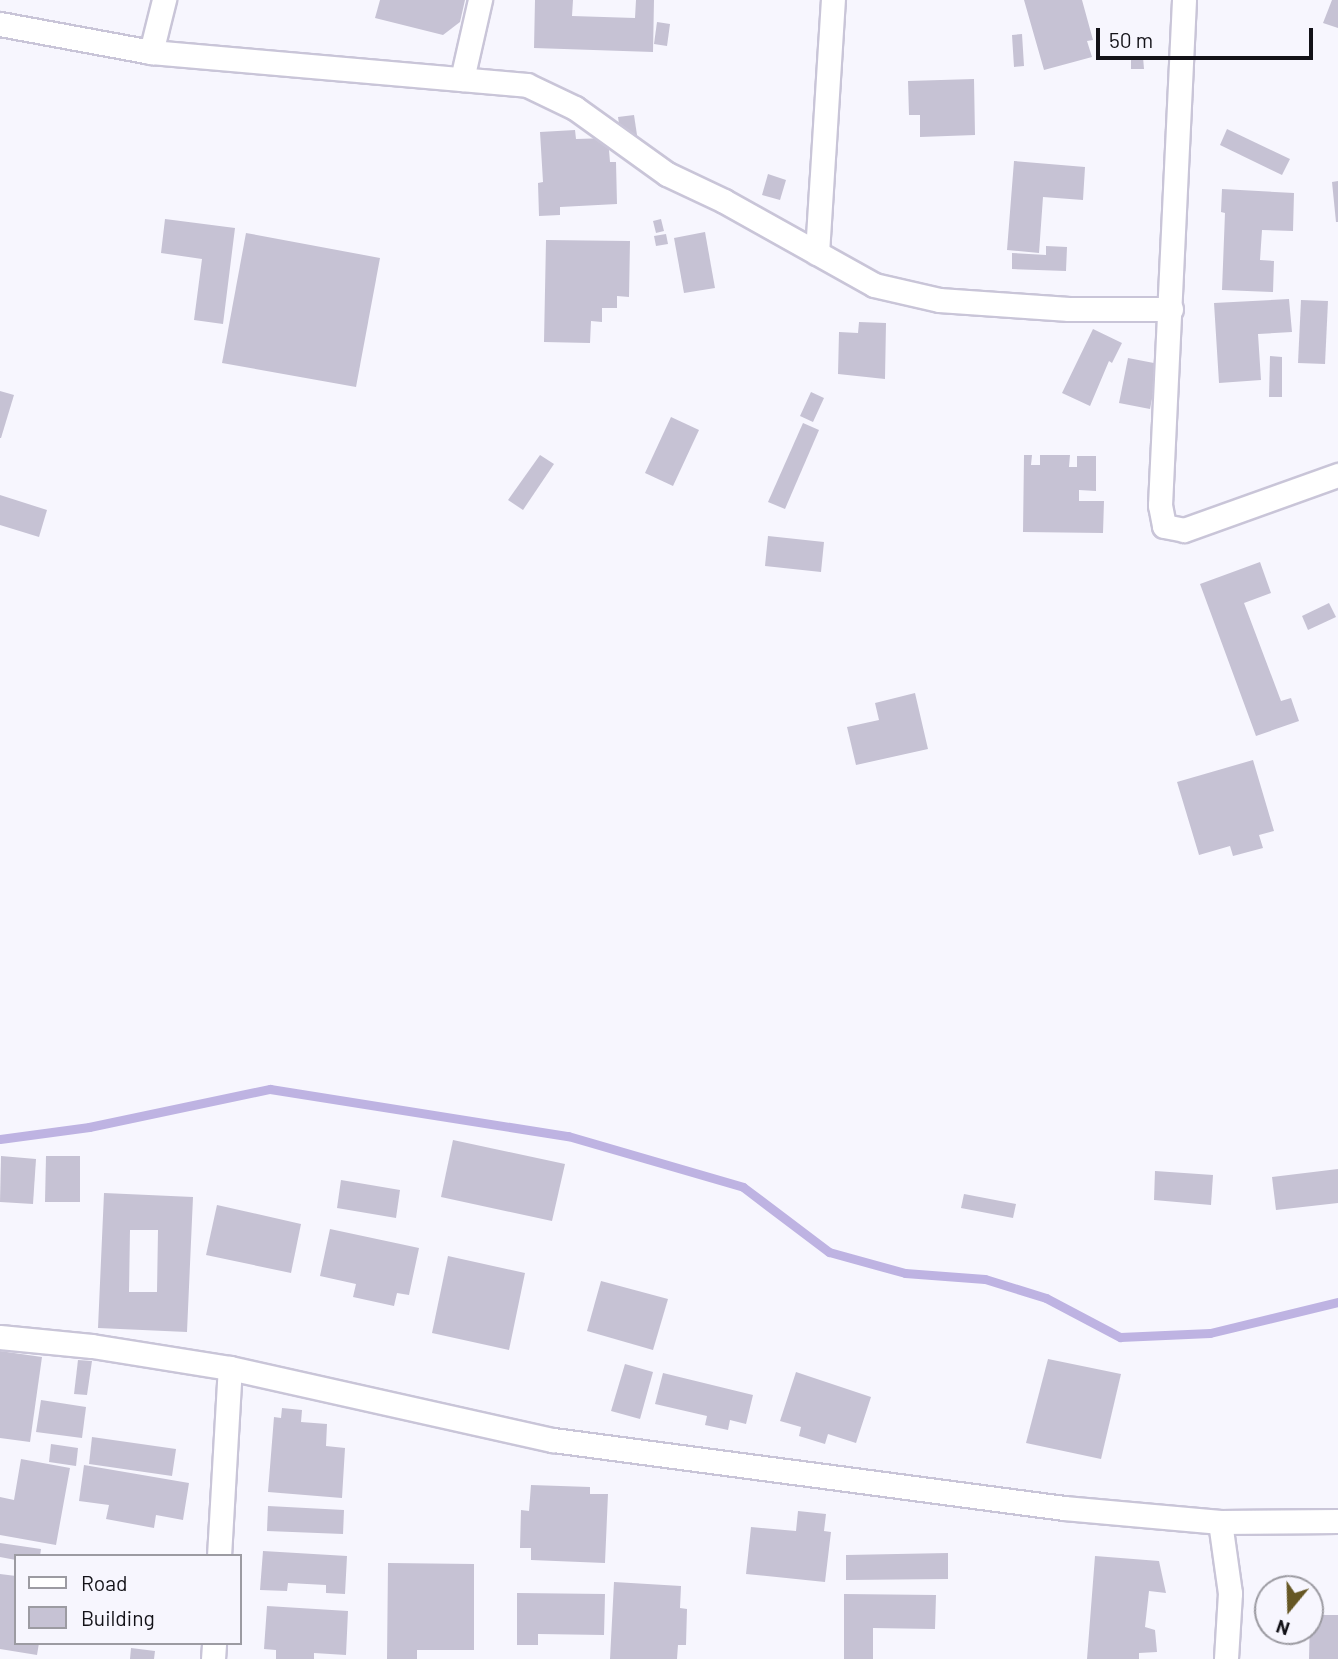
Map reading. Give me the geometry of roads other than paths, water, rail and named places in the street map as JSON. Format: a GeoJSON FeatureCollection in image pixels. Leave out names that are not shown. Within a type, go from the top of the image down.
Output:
{"type":"FeatureCollection","features":[{"type":"Feature","properties":{"kind":"street"},"geometry":{"type":"LineString","coordinates":[[151,52],[164,0]]}},
{"type":"Feature","properties":{"kind":"street"},"geometry":{"type":"LineString","coordinates":[[462,79],[480,0]]}},
{"type":"Feature","properties":{"kind":"street"},"geometry":{"type":"LineString","coordinates":[[817,253],[832,0]]}},
{"type":"Feature","properties":{"kind":"street"},"geometry":{"type":"LineString","coordinates":[[1184,0],[1160,505],[1164,526],[1184,530],[1338,475]]}},
{"type":"Feature","properties":{"kind":"street"},"geometry":{"type":"LineString","coordinates":[[0,24],[151,52],[527,85],[575,108],[667,174],[724,201],[874,285],[939,300],[1069,309],[1171,309]]}},
{"type":"Feature","properties":{"kind":"street"},"geometry":{"type":"LineString","coordinates":[[0,1337],[92,1346],[230,1368],[553,1440],[1064,1508],[1220,1522],[1338,1521]]}},
{"type":"Feature","properties":{"kind":"street"},"geometry":{"type":"LineString","coordinates":[[219,1554],[230,1368]]}},
{"type":"Feature","properties":{"kind":"street"},"geometry":{"type":"LineString","coordinates":[[1220,1522],[1230,1593],[1226,1659]]}},
{"type":"Feature","properties":{"kind":"waterway"},"geometry":{"type":"LineString","coordinates":[[0,1139],[89,1127],[270,1089],[568,1136],[743,1187],[829,1252],[905,1273],[985,1279],[1046,1298],[1120,1337],[1210,1333],[1338,1302]]}}]}
